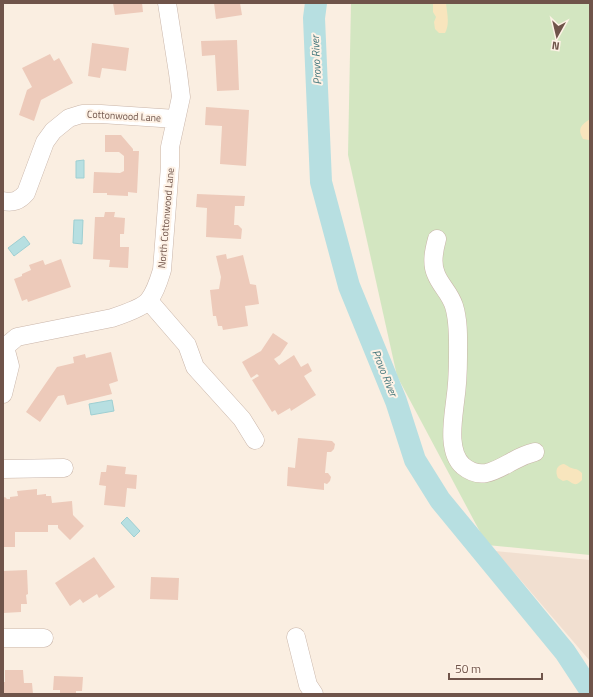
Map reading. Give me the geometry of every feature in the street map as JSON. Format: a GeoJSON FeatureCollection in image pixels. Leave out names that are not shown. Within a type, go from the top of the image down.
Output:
{"type":"FeatureCollection","features":[{"type":"Feature","properties":{"kind":"street","name":"North Cottonwood Lane"},"geometry":{"type":"LineString","coordinates":[[149,301],[162,270],[170,166],[170,147],[181,97],[167,3]]}},
{"type":"Feature","properties":{"kind":"street","name":"Cottonwood Lane"},"geometry":{"type":"LineString","coordinates":[[3,201],[16,201],[22,198],[26,193],[45,142],[53,131],[68,118],[82,114],[101,114],[176,119]]}},
{"type":"Feature","properties":{"kind":"street"},"geometry":{"type":"LineString","coordinates":[[437,239],[433,262],[436,275],[452,299],[456,319],[458,365],[452,439],[453,448],[458,459],[462,466],[471,471],[482,474],[491,472],[520,457],[535,452]]}},
{"type":"Feature","properties":{"kind":"street"},"geometry":{"type":"LineString","coordinates":[[3,394],[10,366],[4,348],[17,336],[112,318],[139,307],[149,301],[187,345],[195,367],[242,418],[255,440]]}},
{"type":"Feature","properties":{"kind":"street"},"geometry":{"type":"LineString","coordinates":[[3,469],[64,468]]}},
{"type":"Feature","properties":{"kind":"street"},"geometry":{"type":"LineString","coordinates":[[296,637],[308,685],[314,694]]}},
{"type":"Feature","properties":{"kind":"street"},"geometry":{"type":"LineString","coordinates":[[3,638],[44,638]]}},
{"type":"Feature","properties":{"kind":"shaded area"},"geometry":{"type":"Polygon","coordinates":[[[495,551],[590,560],[590,661],[518,577],[495,551]]]}},
{"type":"Feature","properties":{"kind":"green space"},"geometry":{"type":"Polygon","coordinates":[[[351,3],[590,3],[590,555],[487,545],[397,376],[348,155],[351,3]]]}},
{"type":"Feature","properties":{"kind":"sand"},"geometry":{"type":"Polygon","coordinates":[[[433,3],[446,3],[448,22],[445,33],[439,33],[435,29],[434,22],[436,17],[433,12],[433,3]]]}},
{"type":"Feature","properties":{"kind":"sand"},"geometry":{"type":"Polygon","coordinates":[[[590,119],[590,139],[583,139],[580,130],[584,123],[590,119]]]}},
{"type":"Feature","properties":{"kind":"sand"},"geometry":{"type":"Polygon","coordinates":[[[564,464],[571,468],[577,469],[582,473],[582,480],[578,484],[574,484],[567,480],[563,481],[558,478],[557,469],[559,466],[564,464]]]}},
{"type":"Feature","properties":{"kind":"water"},"geometry":{"type":"Polygon","coordinates":[[[84,160],[84,178],[76,178],[76,161],[84,160]]]}},
{"type":"Feature","properties":{"kind":"water"},"geometry":{"type":"Polygon","coordinates":[[[74,220],[83,220],[82,244],[73,243],[74,220]]]}},
{"type":"Feature","properties":{"kind":"water"},"geometry":{"type":"Polygon","coordinates":[[[24,236],[30,244],[14,256],[8,248],[24,236]]]}},
{"type":"Feature","properties":{"kind":"water"},"geometry":{"type":"Polygon","coordinates":[[[112,400],[114,411],[91,415],[89,404],[112,400]]]}},
{"type":"Feature","properties":{"kind":"water"},"geometry":{"type":"Polygon","coordinates":[[[127,517],[140,531],[134,537],[121,523],[127,517]]]}},
{"type":"Feature","properties":{"kind":"building"},"geometry":{"type":"Polygon","coordinates":[[[113,3],[142,3],[143,12],[115,15],[113,3]]]}},
{"type":"Feature","properties":{"kind":"building"},"geometry":{"type":"Polygon","coordinates":[[[214,3],[240,3],[242,15],[216,19],[214,3]]]}},
{"type":"Feature","properties":{"kind":"building"},"geometry":{"type":"Polygon","coordinates":[[[237,40],[239,90],[217,91],[215,55],[202,56],[201,41],[237,40]]]}},
{"type":"Feature","properties":{"kind":"building"},"geometry":{"type":"Polygon","coordinates":[[[92,43],[129,48],[126,71],[102,68],[100,78],[88,76],[92,43]]]}},
{"type":"Feature","properties":{"kind":"building"},"geometry":{"type":"Polygon","coordinates":[[[50,54],[54,61],[59,58],[73,83],[41,100],[34,121],[19,115],[27,90],[32,87],[22,68],[50,54]]]}},
{"type":"Feature","properties":{"kind":"building"},"geometry":{"type":"Polygon","coordinates":[[[206,107],[249,110],[246,166],[220,164],[222,126],[205,125],[206,107]]]}},
{"type":"Feature","properties":{"kind":"building"},"geometry":{"type":"Polygon","coordinates":[[[105,135],[121,135],[133,151],[139,151],[137,193],[128,192],[128,196],[93,193],[94,172],[120,173],[124,171],[124,156],[119,152],[105,152],[105,135]]]}},
{"type":"Feature","properties":{"kind":"building"},"geometry":{"type":"Polygon","coordinates":[[[197,194],[245,196],[244,206],[235,206],[234,225],[238,225],[242,229],[241,239],[206,237],[207,208],[196,207],[197,194]]]}},
{"type":"Feature","properties":{"kind":"building"},"geometry":{"type":"Polygon","coordinates":[[[105,212],[115,212],[114,217],[125,218],[124,234],[120,234],[120,247],[129,247],[128,268],[109,267],[110,260],[93,259],[95,217],[104,217],[105,212]]]}},
{"type":"Feature","properties":{"kind":"building"},"geometry":{"type":"Polygon","coordinates":[[[226,254],[227,259],[243,255],[250,284],[256,285],[259,304],[245,306],[248,326],[223,330],[222,326],[218,326],[216,316],[213,316],[210,290],[219,289],[221,277],[216,256],[226,254]]]}},
{"type":"Feature","properties":{"kind":"building"},"geometry":{"type":"Polygon","coordinates":[[[61,259],[71,287],[28,302],[27,299],[22,301],[14,279],[31,270],[29,265],[43,260],[45,265],[61,259]]]}},
{"type":"Feature","properties":{"kind":"building"},"geometry":{"type":"Polygon","coordinates":[[[273,333],[288,343],[280,355],[274,359],[279,365],[294,355],[301,367],[308,363],[312,371],[304,376],[316,395],[291,411],[290,408],[278,415],[275,410],[272,412],[252,380],[259,376],[257,374],[251,378],[242,362],[261,351],[273,333]]]}},
{"type":"Feature","properties":{"kind":"building"},"geometry":{"type":"Polygon","coordinates":[[[111,352],[118,381],[109,384],[112,394],[67,405],[64,395],[58,396],[40,422],[26,412],[57,367],[74,363],[73,357],[85,354],[86,358],[111,352]]]}},
{"type":"Feature","properties":{"kind":"building"},"geometry":{"type":"Polygon","coordinates":[[[298,438],[332,441],[335,444],[334,449],[331,452],[327,452],[325,473],[328,473],[331,477],[327,484],[324,483],[324,490],[287,486],[288,467],[295,468],[298,438]]]}},
{"type":"Feature","properties":{"kind":"building"},"geometry":{"type":"Polygon","coordinates":[[[107,465],[126,467],[125,474],[137,475],[136,489],[127,488],[125,507],[104,505],[106,486],[99,485],[101,472],[106,472],[107,465]]]}},
{"type":"Feature","properties":{"kind":"building"},"geometry":{"type":"Polygon","coordinates":[[[37,489],[37,495],[46,494],[46,496],[51,496],[52,503],[72,501],[73,515],[84,526],[70,540],[58,528],[58,525],[48,525],[48,532],[15,532],[15,547],[3,547],[3,498],[5,497],[10,499],[10,497],[18,496],[17,491],[37,489]]]}},
{"type":"Feature","properties":{"kind":"building"},"geometry":{"type":"Polygon","coordinates":[[[94,557],[115,587],[99,598],[97,594],[83,603],[80,599],[70,606],[55,583],[94,557]]]}},
{"type":"Feature","properties":{"kind":"building"},"geometry":{"type":"Polygon","coordinates":[[[27,570],[27,604],[21,604],[21,612],[3,613],[3,571],[27,570]]]}},
{"type":"Feature","properties":{"kind":"building"},"geometry":{"type":"Polygon","coordinates":[[[151,577],[179,578],[178,600],[150,599],[151,577]]]}},
{"type":"Feature","properties":{"kind":"building"},"geometry":{"type":"Polygon","coordinates":[[[5,670],[23,670],[24,683],[32,683],[33,694],[3,694],[5,670]]]}},
{"type":"Feature","properties":{"kind":"building"},"geometry":{"type":"Polygon","coordinates":[[[54,676],[83,677],[82,691],[76,691],[76,694],[60,694],[60,690],[53,690],[54,676]]]}},
{"type":"Feature","properties":{"kind":"waterway","name":"Provo River"},"geometry":{"type":"LineString","coordinates":[[316,3],[314,18],[321,182],[349,286],[396,401],[415,460],[440,500],[565,652],[590,690]]}}]}
